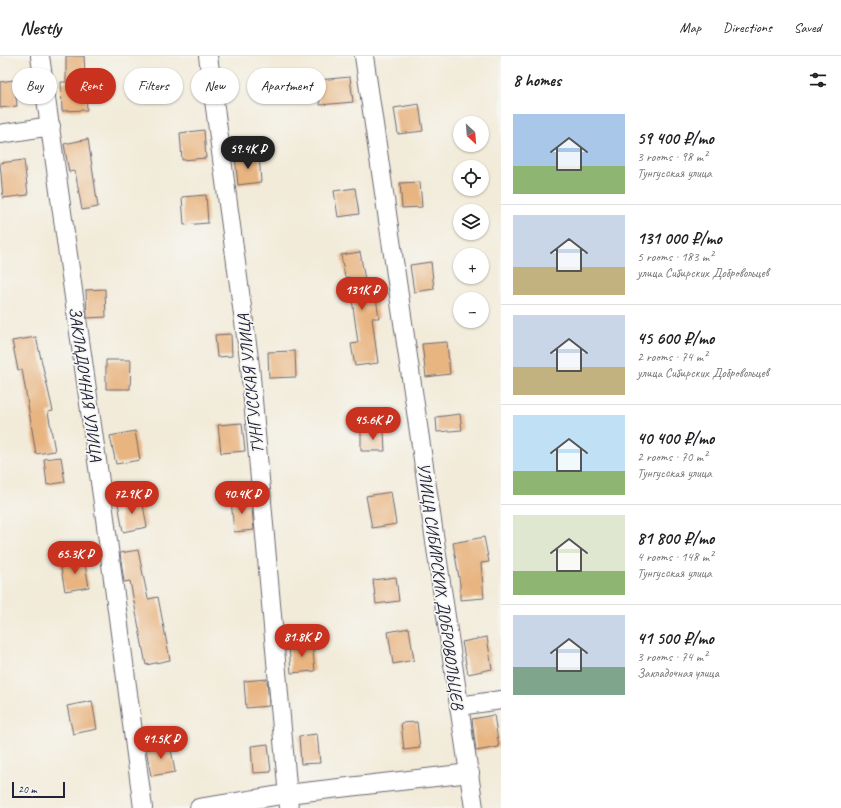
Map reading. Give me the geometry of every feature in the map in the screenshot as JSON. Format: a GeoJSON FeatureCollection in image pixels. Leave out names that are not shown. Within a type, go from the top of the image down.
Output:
{"type":"FeatureCollection","features":[{"type":"Feature","properties":{"kind":"street","name":"ЗАКЛАДОЧНАЯ УЛИЦА"},"geometry":{"type":"LineString","coordinates":[[40,56],[51,126],[143,808]]}},
{"type":"Feature","properties":{"kind":"street","name":"ТУНГУССКАЯ УЛИЦА"},"geometry":{"type":"LineString","coordinates":[[208,56],[250,366],[288,801]]}},
{"type":"Feature","properties":{"kind":"street","name":"УЛИЦА СИБИРСКИХ ДОБРОВОЛЬЦЕВ"},"geometry":{"type":"LineString","coordinates":[[364,56],[459,706],[470,772],[474,808]]}},
{"type":"Feature","properties":{"kind":"street"},"geometry":{"type":"LineString","coordinates":[[0,134],[51,126]]}},
{"type":"Feature","properties":{"kind":"street"},"geometry":{"type":"LineString","coordinates":[[459,706],[501,700]]}},
{"type":"Feature","properties":{"kind":"street"},"geometry":{"type":"LineString","coordinates":[[199,808],[288,801],[470,772]]}},
{"type":"Feature","properties":{"kind":"building"},"geometry":{"type":"Polygon","coordinates":[[[66,56],[84,56],[85,68],[66,68],[66,56]]]}},
{"type":"Feature","properties":{"kind":"building"},"geometry":{"type":"Polygon","coordinates":[[[350,77],[353,102],[320,105],[326,104],[326,79],[350,77]]]}},
{"type":"Feature","properties":{"kind":"building"},"geometry":{"type":"Polygon","coordinates":[[[12,80],[12,104],[17,104],[17,106],[0,108],[0,82],[12,80]]]}},
{"type":"Feature","properties":{"kind":"building"},"geometry":{"type":"Polygon","coordinates":[[[61,82],[65,82],[65,104],[87,104],[87,110],[62,111],[61,82]]]}},
{"type":"Feature","properties":{"kind":"building"},"geometry":{"type":"Polygon","coordinates":[[[419,104],[423,131],[398,134],[394,108],[419,104]]]}},
{"type":"Feature","properties":{"kind":"building"},"geometry":{"type":"Polygon","coordinates":[[[204,130],[206,158],[182,160],[180,133],[204,130]]]}},
{"type":"Feature","properties":{"kind":"building"},"geometry":{"type":"Polygon","coordinates":[[[88,139],[98,207],[82,210],[75,171],[69,172],[64,144],[88,139]]]}},
{"type":"Feature","properties":{"kind":"building"},"geometry":{"type":"Polygon","coordinates":[[[259,155],[261,182],[238,185],[235,157],[259,155]]]}},
{"type":"Feature","properties":{"kind":"building"},"geometry":{"type":"Polygon","coordinates":[[[24,160],[28,195],[3,198],[0,163],[24,160]]]}},
{"type":"Feature","properties":{"kind":"building"},"geometry":{"type":"Polygon","coordinates":[[[420,182],[422,207],[402,208],[400,183],[420,182]]]}},
{"type":"Feature","properties":{"kind":"building"},"geometry":{"type":"Polygon","coordinates":[[[355,188],[359,214],[338,217],[334,191],[355,188]]]}},
{"type":"Feature","properties":{"kind":"building"},"geometry":{"type":"Polygon","coordinates":[[[206,195],[208,223],[184,225],[182,197],[206,195]]]}},
{"type":"Feature","properties":{"kind":"building"},"geometry":{"type":"Polygon","coordinates":[[[360,252],[367,291],[375,290],[379,318],[372,318],[378,363],[355,366],[351,344],[358,343],[349,277],[345,277],[341,255],[360,252]]]}},
{"type":"Feature","properties":{"kind":"building"},"geometry":{"type":"Polygon","coordinates":[[[431,262],[434,289],[414,292],[410,265],[431,262]]]}},
{"type":"Feature","properties":{"kind":"building"},"geometry":{"type":"Polygon","coordinates":[[[105,289],[106,317],[87,318],[86,290],[105,289]]]}},
{"type":"Feature","properties":{"kind":"building"},"geometry":{"type":"Polygon","coordinates":[[[231,334],[232,356],[217,357],[215,335],[231,334]]]}},
{"type":"Feature","properties":{"kind":"building"},"geometry":{"type":"Polygon","coordinates":[[[36,337],[53,411],[48,412],[55,451],[36,454],[22,369],[18,370],[12,341],[36,337]]]}},
{"type":"Feature","properties":{"kind":"building"},"geometry":{"type":"Polygon","coordinates":[[[447,342],[450,374],[426,377],[422,344],[447,342]]]}},
{"type":"Feature","properties":{"kind":"building"},"geometry":{"type":"Polygon","coordinates":[[[295,351],[296,377],[269,378],[268,352],[295,351]]]}},
{"type":"Feature","properties":{"kind":"building"},"geometry":{"type":"Polygon","coordinates":[[[106,360],[131,360],[130,389],[106,389],[106,360]]]}},
{"type":"Feature","properties":{"kind":"building"},"geometry":{"type":"Polygon","coordinates":[[[460,414],[462,430],[437,432],[436,417],[460,414]]]}},
{"type":"Feature","properties":{"kind":"building"},"geometry":{"type":"Polygon","coordinates":[[[242,423],[245,451],[221,453],[218,425],[242,423]]]}},
{"type":"Feature","properties":{"kind":"building"},"geometry":{"type":"Polygon","coordinates":[[[135,431],[140,460],[116,464],[110,436],[135,431]]]}},
{"type":"Feature","properties":{"kind":"building"},"geometry":{"type":"Polygon","coordinates":[[[361,431],[384,431],[385,451],[361,451],[361,431]]]}},
{"type":"Feature","properties":{"kind":"building"},"geometry":{"type":"Polygon","coordinates":[[[61,457],[65,482],[47,485],[44,459],[61,457]]]}},
{"type":"Feature","properties":{"kind":"building"},"geometry":{"type":"Polygon","coordinates":[[[391,492],[396,524],[372,528],[366,496],[391,492]]]}},
{"type":"Feature","properties":{"kind":"building"},"geometry":{"type":"Polygon","coordinates":[[[251,498],[254,530],[234,532],[231,500],[251,498]]]}},
{"type":"Feature","properties":{"kind":"building"},"geometry":{"type":"Polygon","coordinates":[[[142,499],[147,527],[123,532],[118,503],[142,499]]]}},
{"type":"Feature","properties":{"kind":"building"},"geometry":{"type":"Polygon","coordinates":[[[484,537],[489,562],[481,563],[484,598],[460,600],[460,584],[453,543],[484,537]]]}},
{"type":"Feature","properties":{"kind":"building"},"geometry":{"type":"Polygon","coordinates":[[[138,550],[148,599],[158,597],[170,660],[146,665],[130,581],[124,582],[120,553],[138,550]]]}},
{"type":"Feature","properties":{"kind":"building"},"geometry":{"type":"Polygon","coordinates":[[[84,558],[89,587],[65,591],[60,563],[84,558]]]}},
{"type":"Feature","properties":{"kind":"building"},"geometry":{"type":"Polygon","coordinates":[[[396,577],[399,601],[376,604],[373,580],[396,577]]]}},
{"type":"Feature","properties":{"kind":"building"},"geometry":{"type":"Polygon","coordinates":[[[409,628],[414,660],[393,664],[388,632],[409,628]]]}},
{"type":"Feature","properties":{"kind":"building"},"geometry":{"type":"Polygon","coordinates":[[[487,637],[492,669],[468,674],[462,642],[487,637]]]}},
{"type":"Feature","properties":{"kind":"building"},"geometry":{"type":"Polygon","coordinates":[[[312,643],[315,671],[291,673],[289,645],[312,643]]]}},
{"type":"Feature","properties":{"kind":"building"},"geometry":{"type":"Polygon","coordinates":[[[267,679],[269,706],[246,708],[244,681],[267,679]]]}},
{"type":"Feature","properties":{"kind":"building"},"geometry":{"type":"Polygon","coordinates":[[[92,701],[97,729],[73,734],[67,706],[92,701]]]}},
{"type":"Feature","properties":{"kind":"building"},"geometry":{"type":"Polygon","coordinates":[[[494,715],[499,747],[476,751],[472,719],[494,715]]]}},
{"type":"Feature","properties":{"kind":"building"},"geometry":{"type":"Polygon","coordinates":[[[417,722],[420,748],[404,750],[401,723],[417,722]]]}},
{"type":"Feature","properties":{"kind":"building"},"geometry":{"type":"Polygon","coordinates":[[[317,734],[320,763],[301,764],[299,736],[317,734]]]}},
{"type":"Feature","properties":{"kind":"building"},"geometry":{"type":"Polygon","coordinates":[[[170,743],[175,772],[151,776],[146,748],[170,743]]]}},
{"type":"Feature","properties":{"kind":"building"},"geometry":{"type":"Polygon","coordinates":[[[268,744],[271,772],[253,773],[251,746],[268,744]]]}}]}
